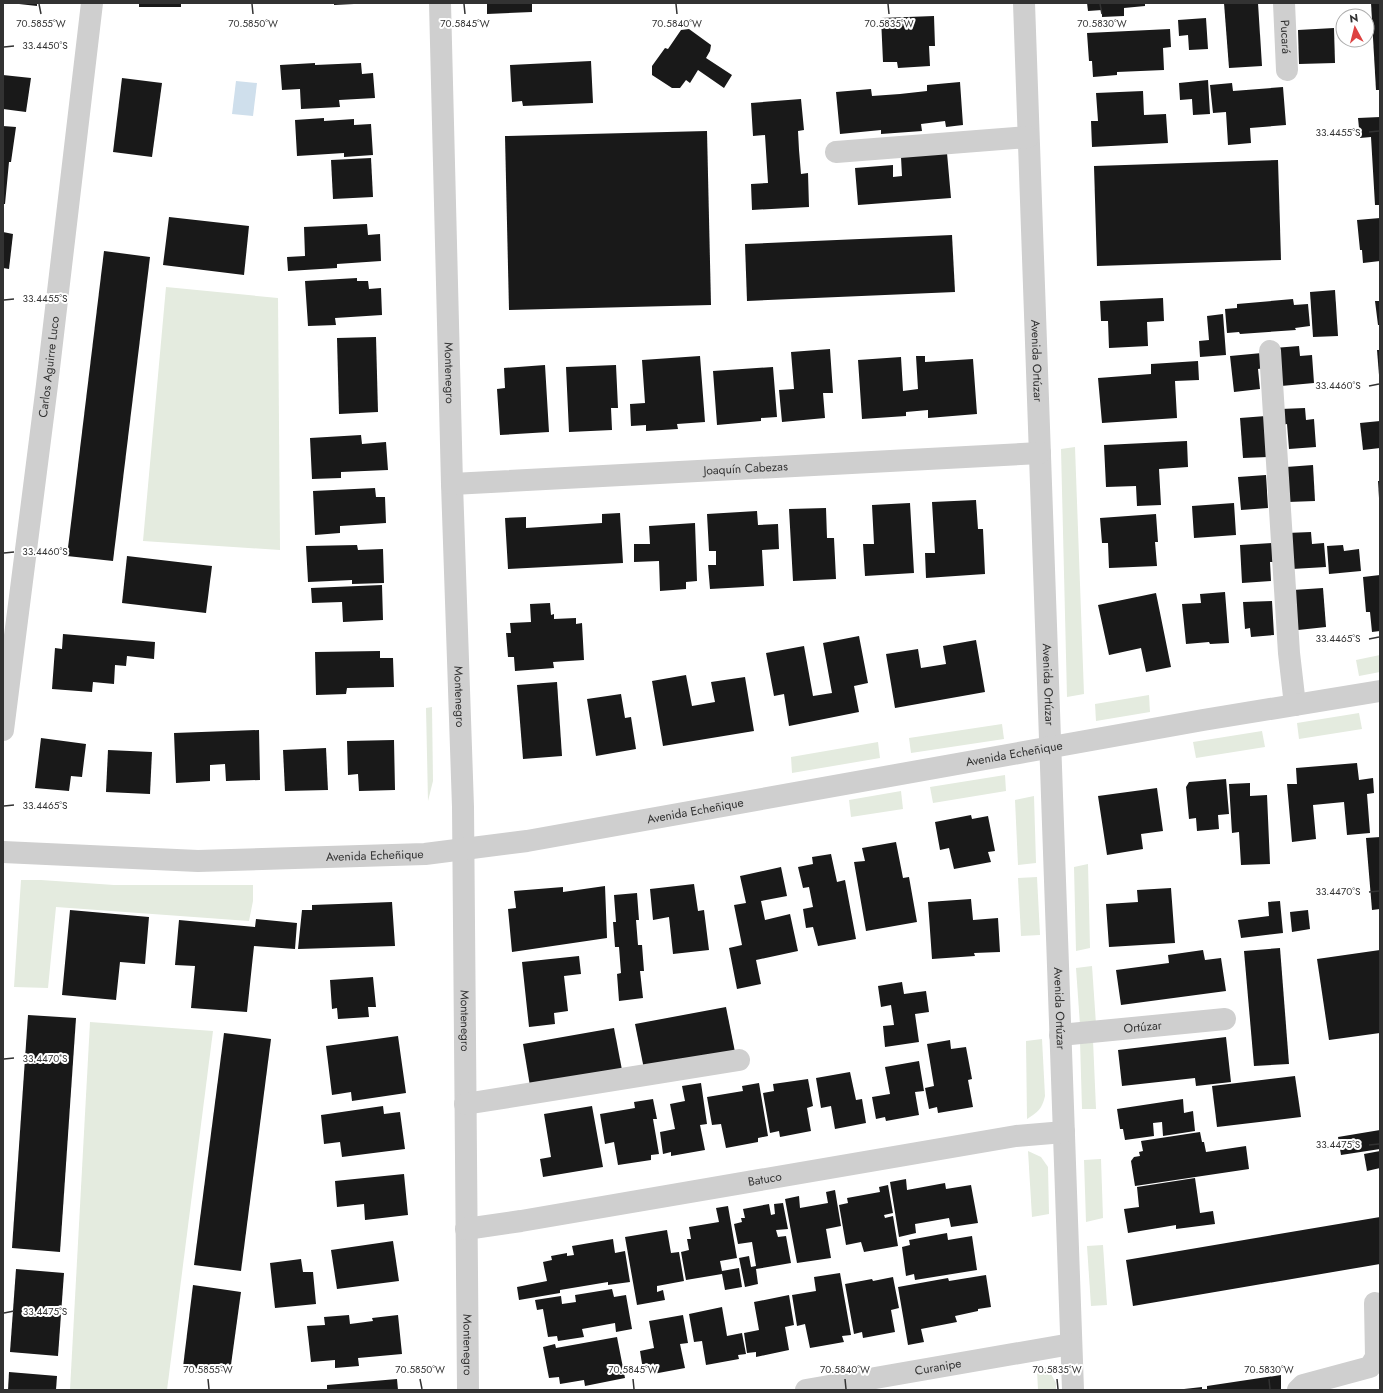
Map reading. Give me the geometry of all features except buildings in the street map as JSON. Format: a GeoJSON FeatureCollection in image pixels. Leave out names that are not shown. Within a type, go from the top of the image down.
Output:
{"type":"FeatureCollection","features":[{"type":"Feature","properties":{"kind":"street","name":"Carlos Aguirre Luco"},"geometry":{"type":"LineString","coordinates":[[3,730],[47,385],[92,3]]}},
{"type":"Feature","properties":{"kind":"street","name":"Montenegro"},"geometry":{"type":"LineString","coordinates":[[440,3],[452,484],[463,807],[468,1390]]}},
{"type":"Feature","properties":{"kind":"street","name":"Avenida Ortúzar"},"geometry":{"type":"LineString","coordinates":[[1024,3],[1073,1390]]}},
{"type":"Feature","properties":{"kind":"street","name":"Pucará"},"geometry":{"type":"LineString","coordinates":[[1284,3],[1287,70]]}},
{"type":"Feature","properties":{"kind":"street"},"geometry":{"type":"LineString","coordinates":[[836,152],[1028,137]]}},
{"type":"Feature","properties":{"kind":"street"},"geometry":{"type":"LineString","coordinates":[[1270,351],[1289,652],[1295,706]]}},
{"type":"Feature","properties":{"kind":"street","name":"Joaquín Cabezas"},"geometry":{"type":"LineString","coordinates":[[452,484],[1040,453]]}},
{"type":"Feature","properties":{"kind":"street","name":"Avenida Echeñique"},"geometry":{"type":"LineString","coordinates":[[3,852],[198,861],[425,854],[463,850],[527,841],[1203,720],[1380,691]]}},
{"type":"Feature","properties":{"kind":"street","name":"Ortúzar"},"geometry":{"type":"LineString","coordinates":[[1060,1035],[1225,1019]]}},
{"type":"Feature","properties":{"kind":"street"},"geometry":{"type":"LineString","coordinates":[[465,1104],[738,1060]]}},
{"type":"Feature","properties":{"kind":"street","name":"Batuco"},"geometry":{"type":"LineString","coordinates":[[466,1229],[521,1221],[1016,1136],[1064,1132]]}},
{"type":"Feature","properties":{"kind":"street"},"geometry":{"type":"LineString","coordinates":[[1298,1390],[1303,1385],[1370,1367],[1376,1357],[1374,1303]]}},
{"type":"Feature","properties":{"kind":"street","name":"Curanipe"},"geometry":{"type":"LineString","coordinates":[[806,1390],[1071,1344]]}},
{"type":"Feature","properties":{"kind":"shaded area"},"geometry":{"type":"Polygon","coordinates":[[[166,287],[278,298],[280,550],[143,541],[166,287]]]}},
{"type":"Feature","properties":{"kind":"shaded area"},"geometry":{"type":"Polygon","coordinates":[[[1075,447],[1084,694],[1067,697],[1061,449],[1075,447]]]}},
{"type":"Feature","properties":{"kind":"shaded area"},"geometry":{"type":"Polygon","coordinates":[[[1380,655],[1380,672],[1359,676],[1356,660],[1380,655]]]}},
{"type":"Feature","properties":{"kind":"shaded area"},"geometry":{"type":"Polygon","coordinates":[[[1149,695],[1150,712],[1096,721],[1095,704],[1149,695]]]}},
{"type":"Feature","properties":{"kind":"shaded area"},"geometry":{"type":"Polygon","coordinates":[[[432,707],[433,781],[428,801],[426,708],[432,707]]]}},
{"type":"Feature","properties":{"kind":"shaded area"},"geometry":{"type":"Polygon","coordinates":[[[1359,713],[1362,729],[1299,739],[1297,723],[1359,713]]]}},
{"type":"Feature","properties":{"kind":"shaded area"},"geometry":{"type":"Polygon","coordinates":[[[1002,724],[1004,739],[911,753],[909,738],[1002,724]]]}},
{"type":"Feature","properties":{"kind":"shaded area"},"geometry":{"type":"Polygon","coordinates":[[[1262,731],[1265,747],[1196,758],[1193,742],[1262,731]]]}},
{"type":"Feature","properties":{"kind":"shaded area"},"geometry":{"type":"Polygon","coordinates":[[[878,742],[880,758],[792,773],[791,757],[878,742]]]}},
{"type":"Feature","properties":{"kind":"shaded area"},"geometry":{"type":"Polygon","coordinates":[[[1005,775],[1006,791],[933,803],[930,787],[1005,775]]]}},
{"type":"Feature","properties":{"kind":"shaded area"},"geometry":{"type":"Polygon","coordinates":[[[901,791],[903,809],[851,817],[849,800],[901,791]]]}},
{"type":"Feature","properties":{"kind":"shaded area"},"geometry":{"type":"Polygon","coordinates":[[[1034,796],[1036,863],[1018,865],[1015,800],[1034,796]]]}},
{"type":"Feature","properties":{"kind":"shaded area"},"geometry":{"type":"Polygon","coordinates":[[[1088,864],[1090,948],[1076,951],[1074,867],[1088,864]]]}},
{"type":"Feature","properties":{"kind":"shaded area"},"geometry":{"type":"Polygon","coordinates":[[[1037,877],[1040,935],[1021,936],[1018,878],[1037,877]]]}},
{"type":"Feature","properties":{"kind":"shaded area"},"geometry":{"type":"Polygon","coordinates":[[[21,880],[114,885],[253,885],[253,901],[249,921],[56,907],[48,988],[14,987],[21,880]]]}},
{"type":"Feature","properties":{"kind":"shaded area"},"geometry":{"type":"Polygon","coordinates":[[[1092,966],[1096,1024],[1080,1025],[1076,968],[1092,966]]]}},
{"type":"Feature","properties":{"kind":"shaded area"},"geometry":{"type":"Polygon","coordinates":[[[90,1022],[213,1031],[167,1390],[70,1390],[90,1022]]]}},
{"type":"Feature","properties":{"kind":"shaded area"},"geometry":{"type":"Polygon","coordinates":[[[1042,1039],[1045,1096],[1039,1110],[1027,1119],[1026,1041],[1042,1039]]]}},
{"type":"Feature","properties":{"kind":"shaded area"},"geometry":{"type":"Polygon","coordinates":[[[1093,1040],[1096,1109],[1082,1109],[1080,1041],[1093,1040]]]}},
{"type":"Feature","properties":{"kind":"shaded area"},"geometry":{"type":"Polygon","coordinates":[[[1028,1151],[1041,1157],[1048,1167],[1049,1214],[1032,1217],[1028,1151]]]}},
{"type":"Feature","properties":{"kind":"shaded area"},"geometry":{"type":"Polygon","coordinates":[[[1101,1159],[1103,1218],[1086,1222],[1084,1160],[1101,1159]]]}},
{"type":"Feature","properties":{"kind":"shaded area"},"geometry":{"type":"Polygon","coordinates":[[[1103,1245],[1107,1305],[1091,1306],[1087,1246],[1103,1245]]]}},
{"type":"Feature","properties":{"kind":"shaded area"},"geometry":{"type":"Polygon","coordinates":[[[1047,1367],[1056,1383],[1056,1390],[1038,1390],[1037,1370],[1047,1367]]]}},
{"type":"Feature","properties":{"kind":"water"},"geometry":{"type":"Polygon","coordinates":[[[236,81],[257,83],[253,116],[232,114],[236,81]]]}}]}
